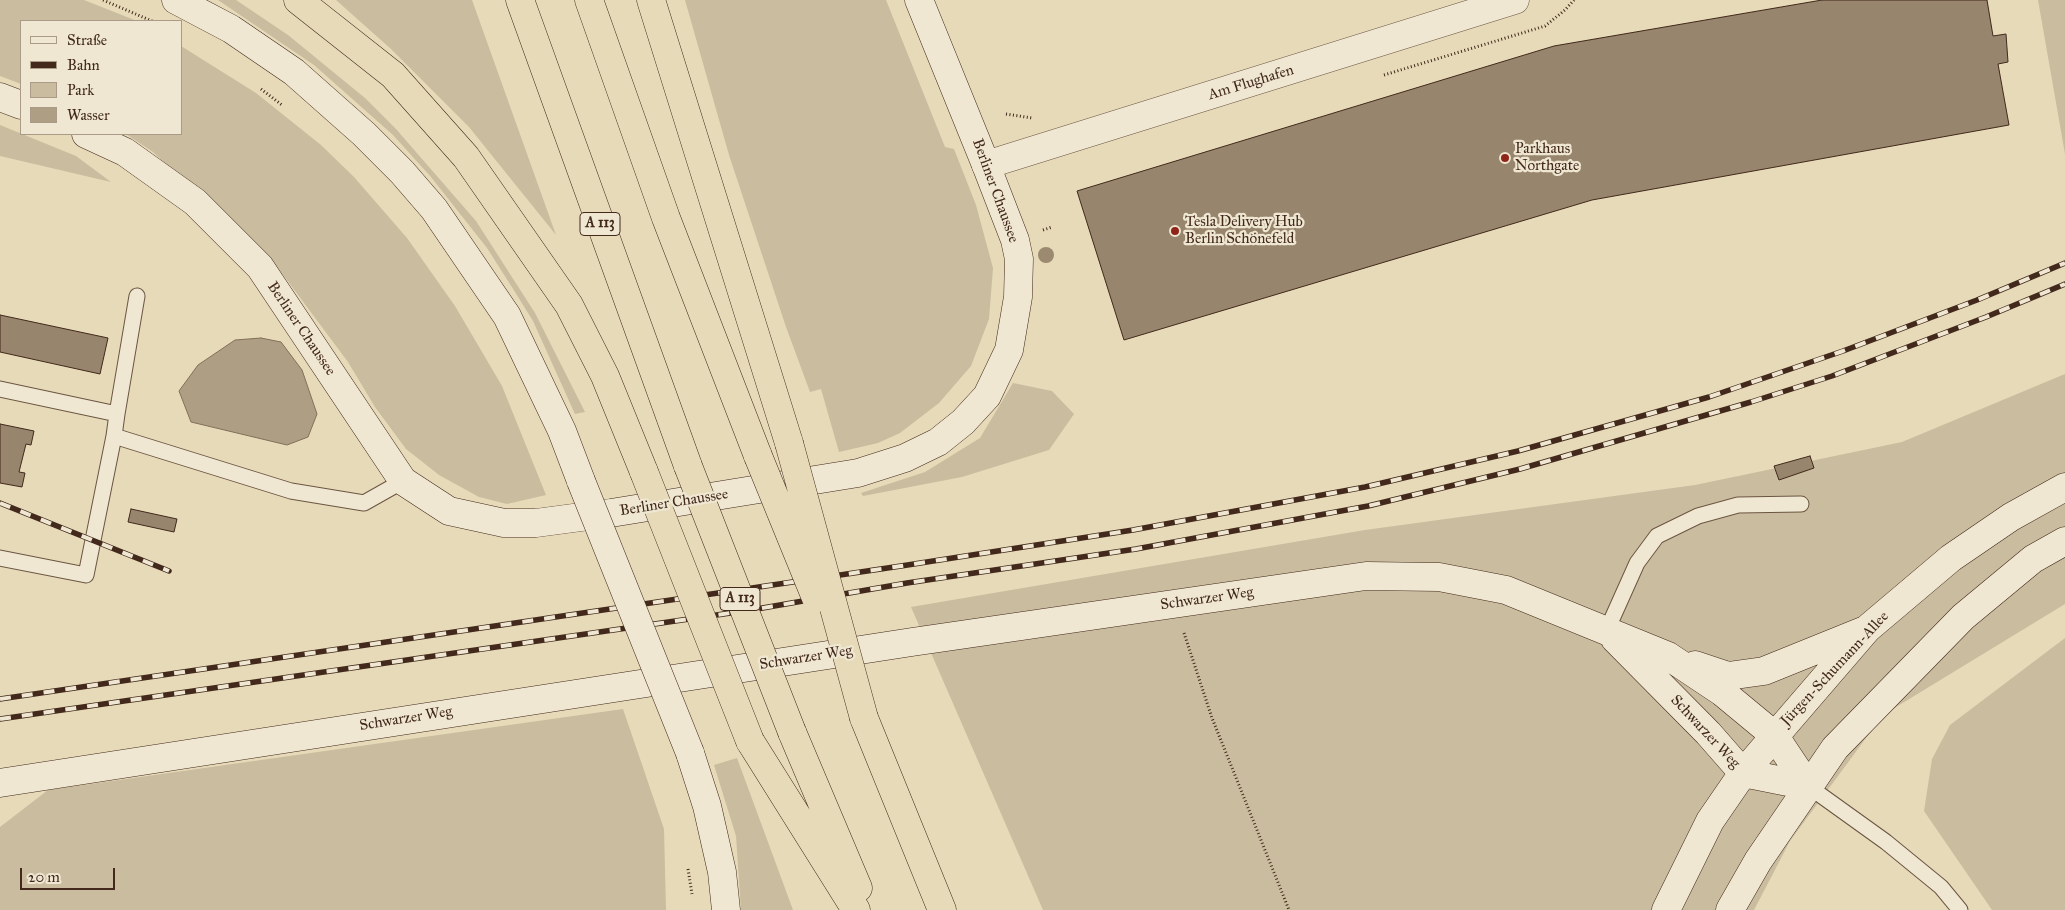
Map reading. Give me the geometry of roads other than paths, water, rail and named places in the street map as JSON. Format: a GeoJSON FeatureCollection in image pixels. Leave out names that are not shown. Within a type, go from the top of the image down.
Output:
{"type":"FeatureCollection","features":[{"type":"Feature","properties":{"kind":"highway","name":"A 113"},"geometry":{"type":"LineString","coordinates":[[520,0],[688,466],[792,732],[867,910]]}},
{"type":"Feature","properties":{"kind":"highway"},"geometry":{"type":"LineString","coordinates":[[588,0],[666,218],[758,456],[942,910]]}},
{"type":"Feature","properties":{"kind":"highway"},"geometry":{"type":"LineString","coordinates":[[650,0],[789,443],[864,718]]}},
{"type":"Feature","properties":{"kind":"highway"},"geometry":{"type":"LineString","coordinates":[[305,4],[394,75],[466,157],[569,305],[605,376],[750,741],[856,910]]}},
{"type":"Feature","properties":{"kind":"street"},"geometry":{"type":"LineString","coordinates":[[176,0],[231,29],[294,72],[364,134],[408,179],[439,217],[507,316],[562,431],[690,754],[709,814],[722,872],[726,910]]}},
{"type":"Feature","properties":{"kind":"street","name":"Berliner Chaussee"},"geometry":{"type":"LineString","coordinates":[[88,135],[125,152],[195,202],[260,267],[403,481],[449,511],[504,523],[536,523],[611,513],[858,473],[905,458],[938,442],[963,422],[986,396],[1009,350],[1018,297],[1019,259],[1012,232],[919,0]]}},
{"type":"Feature","properties":{"kind":"street","name":"Am Flughafen"},"geometry":{"type":"LineString","coordinates":[[986,165],[1515,0]]}},
{"type":"Feature","properties":{"kind":"street"},"geometry":{"type":"LineString","coordinates":[[0,97],[20,105]]}},
{"type":"Feature","properties":{"kind":"street","name":"Jürgen-Schumann-Allee"},"geometry":{"type":"LineString","coordinates":[[1666,910],[1710,821],[1743,773],[1868,629],[1951,558],[2011,517],[2065,486]]}},
{"type":"Feature","properties":{"kind":"street"},"geometry":{"type":"LineString","coordinates":[[1730,910],[1758,862],[1835,748],[1963,617],[2034,559],[2065,541]]}},
{"type":"Feature","properties":{"kind":"street","name":"Schwarzer Weg"},"geometry":{"type":"LineString","coordinates":[[0,783],[1366,576],[1439,577],[1506,590],[1668,656],[1722,692],[1774,735],[1808,786]]}},
{"type":"Feature","properties":{"kind":"street"},"geometry":{"type":"LineString","coordinates":[[1668,656],[1728,676],[1764,671],[1868,629]]}},
{"type":"Feature","properties":{"kind":"street","name":"Schwarzer Weg"},"geometry":{"type":"LineString","coordinates":[[1607,630],[1708,732],[1743,773],[1808,786]]}},
{"type":"Feature","properties":{"kind":"lane"},"geometry":{"type":"LineString","coordinates":[[0,558],[86,575],[114,436],[137,296]]}},
{"type":"Feature","properties":{"kind":"lane"},"geometry":{"type":"LineString","coordinates":[[0,389],[117,414]]}},
{"type":"Feature","properties":{"kind":"lane"},"geometry":{"type":"LineString","coordinates":[[114,436],[291,491],[364,503],[403,481]]}},
{"type":"Feature","properties":{"kind":"lane"},"geometry":{"type":"LineString","coordinates":[[1607,630],[1637,563],[1657,536],[1698,516],[1738,504],[1801,504]]}},
{"type":"Feature","properties":{"kind":"lane"},"geometry":{"type":"LineString","coordinates":[[1808,786],[1886,842],[1941,888],[1960,910]]}},
{"type":"Feature","properties":{"kind":"water"},"geometry":{"type":"Polygon","coordinates":[[[261,338],[281,342],[302,370],[317,414],[308,437],[287,445],[191,422],[179,391],[198,365],[235,340],[261,338]]]}},
{"type":"Feature","properties":{"kind":"railway"},"geometry":{"type":"LineString","coordinates":[[0,699],[1133,530],[1365,487],[1518,451],[1709,397],[1843,351],[1977,300],[2065,263]]}},
{"type":"Feature","properties":{"kind":"railway"},"geometry":{"type":"LineString","coordinates":[[0,719],[751,610],[907,583],[1136,549],[1368,506],[1520,469],[1751,402],[1832,376],[1986,317],[2065,284]]}},
{"type":"Feature","properties":{"kind":"railway"},"geometry":{"type":"LineString","coordinates":[[0,503],[169,571]]}},
{"type":"Feature","properties":{"kind":"place","name":"Parkhaus Northgate"},"geometry":{"type":"Point","coordinates":[1505,158]}},
{"type":"Feature","properties":{"kind":"place","name":"Tesla Delivery Hub Berlin Schönefeld"},"geometry":{"type":"Point","coordinates":[1175,231]}}]}
